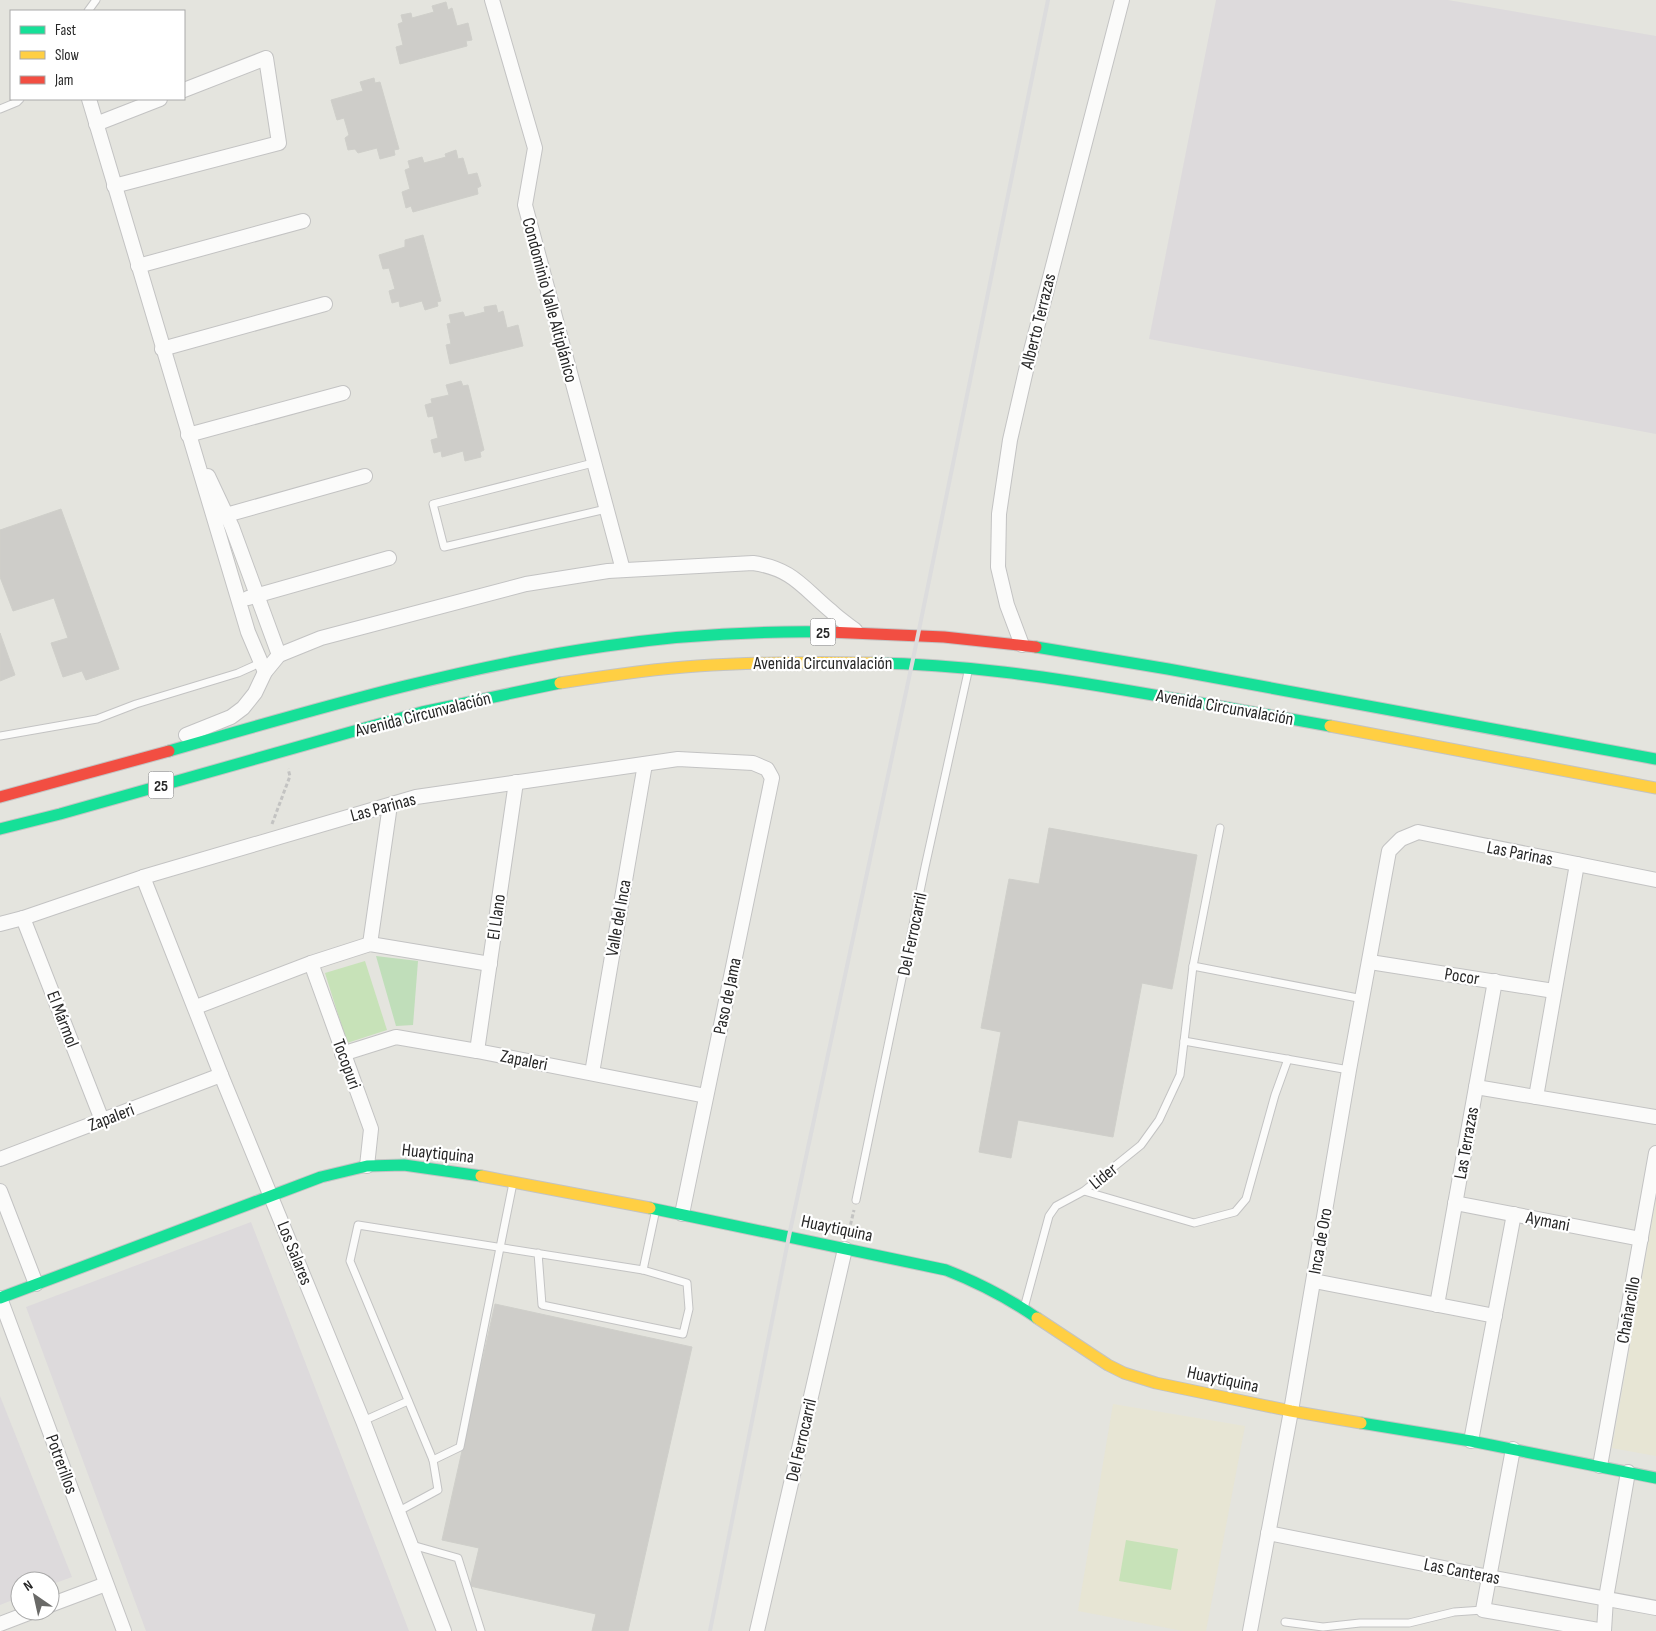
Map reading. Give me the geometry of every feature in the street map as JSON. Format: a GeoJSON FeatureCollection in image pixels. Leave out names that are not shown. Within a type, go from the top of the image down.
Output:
{"type":"FeatureCollection","features":[{"type":"Feature","properties":{"kind":"main road","name":"Avenida Circunvalación"},"geometry":{"type":"LineString","coordinates":[[0,797],[386,691],[543,656],[606,646],[707,635],[799,632],[858,632],[978,640],[1022,646],[1179,671],[1656,759]]}},
{"type":"Feature","properties":{"kind":"main road","name":"Avenida Circunvalación"},"geometry":{"type":"LineString","coordinates":[[0,829],[78,809],[422,712],[558,683],[651,670],[743,663],[871,662],[969,668],[1052,678],[1149,693],[1656,788]]}},
{"type":"Feature","properties":{"kind":"main road","name":"Huaytiquina"},"geometry":{"type":"LineString","coordinates":[[0,1298],[321,1177],[367,1166],[433,1168],[514,1181],[682,1214],[946,1270],[987,1287],[1024,1309],[1093,1356],[1124,1373],[1156,1383],[1291,1411],[1471,1441],[1656,1478]]}},
{"type":"Feature","properties":{"kind":"street","name":"Condominio Valle Altiplánico"},"geometry":{"type":"LineString","coordinates":[[492,0],[535,148],[525,205],[623,570]]}},
{"type":"Feature","properties":{"kind":"street","name":"Alberto Terrazas"},"geometry":{"type":"LineString","coordinates":[[1022,646],[1007,606],[998,567],[999,514],[1010,440],[1026,366],[1122,0]]}},
{"type":"Feature","properties":{"kind":"street"},"geometry":{"type":"LineString","coordinates":[[114,186],[279,143],[266,58],[185,90]]}},
{"type":"Feature","properties":{"kind":"street"},"geometry":{"type":"LineString","coordinates":[[89,100],[188,435],[220,517],[257,596],[279,655]]}},
{"type":"Feature","properties":{"kind":"street"},"geometry":{"type":"LineString","coordinates":[[96,124],[157,100]]}},
{"type":"Feature","properties":{"kind":"street"},"geometry":{"type":"LineString","coordinates":[[138,266],[303,222]]}},
{"type":"Feature","properties":{"kind":"street"},"geometry":{"type":"LineString","coordinates":[[162,349],[325,304]]}},
{"type":"Feature","properties":{"kind":"street"},"geometry":{"type":"LineString","coordinates":[[188,435],[343,393]]}},
{"type":"Feature","properties":{"kind":"street"},"geometry":{"type":"LineString","coordinates":[[220,517],[365,476]]}},
{"type":"Feature","properties":{"kind":"street"},"geometry":{"type":"LineString","coordinates":[[220,517],[238,600],[248,632],[263,668]]}},
{"type":"Feature","properties":{"kind":"street"},"geometry":{"type":"LineString","coordinates":[[238,600],[389,558]]}},
{"type":"Feature","properties":{"kind":"street","name":"Avenida Circunvalación"},"geometry":{"type":"LineString","coordinates":[[85,774],[123,752],[184,736],[231,717],[243,708],[255,693],[263,668],[279,655],[321,638],[526,584],[608,571],[753,564],[767,565],[780,569],[801,583],[830,611],[858,632]]}},
{"type":"Feature","properties":{"kind":"street","name":"Las Parinas"},"geometry":{"type":"LineString","coordinates":[[0,924],[23,918],[144,876],[416,798],[678,758],[754,763],[767,769],[772,778]]}},
{"type":"Feature","properties":{"kind":"street","name":"Valle del Inca"},"geometry":{"type":"LineString","coordinates":[[592,1073],[645,764]]}},
{"type":"Feature","properties":{"kind":"street","name":"Paso de Jama"},"geometry":{"type":"LineString","coordinates":[[682,1214],[772,778]]}},
{"type":"Feature","properties":{"kind":"street","name":"El Llano"},"geometry":{"type":"LineString","coordinates":[[477,1051],[516,782]]}},
{"type":"Feature","properties":{"kind":"street"},"geometry":{"type":"LineString","coordinates":[[370,944],[390,805]]}},
{"type":"Feature","properties":{"kind":"street","name":"Las Parinas"},"geometry":{"type":"LineString","coordinates":[[1389,851],[1402,839],[1418,832],[1656,880]]}},
{"type":"Feature","properties":{"kind":"street","name":"Inca de Oro"},"geometry":{"type":"LineString","coordinates":[[1250,1631],[1291,1411],[1349,1070],[1389,851]]}},
{"type":"Feature","properties":{"kind":"street"},"geometry":{"type":"LineString","coordinates":[[1536,1097],[1577,864]]}},
{"type":"Feature","properties":{"kind":"street","name":"Los Salares"},"geometry":{"type":"LineString","coordinates":[[144,876],[221,1075],[399,1511],[444,1631]]}},
{"type":"Feature","properties":{"kind":"street","name":"El Mármol"},"geometry":{"type":"LineString","coordinates":[[23,918],[102,1120]]}},
{"type":"Feature","properties":{"kind":"street"},"geometry":{"type":"LineString","coordinates":[[196,1007],[311,963],[370,944],[490,964]]}},
{"type":"Feature","properties":{"kind":"street","name":"Pocor"},"geometry":{"type":"LineString","coordinates":[[1370,962],[1554,991]]}},
{"type":"Feature","properties":{"kind":"street","name":"Tocopuri"},"geometry":{"type":"LineString","coordinates":[[311,963],[342,1054],[371,1129],[367,1166]]}},
{"type":"Feature","properties":{"kind":"street","name":"Las Terrazas"},"geometry":{"type":"LineString","coordinates":[[1437,1305],[1495,981]]}},
{"type":"Feature","properties":{"kind":"street","name":"Zapaleri"},"geometry":{"type":"LineString","coordinates":[[342,1054],[396,1037],[706,1096]]}},
{"type":"Feature","properties":{"kind":"street","name":"Zapaleri"},"geometry":{"type":"LineString","coordinates":[[0,1159],[221,1075]]}},
{"type":"Feature","properties":{"kind":"street"},"geometry":{"type":"LineString","coordinates":[[1476,1087],[1656,1117]]}},
{"type":"Feature","properties":{"kind":"street","name":"Chañarcillo"},"geometry":{"type":"LineString","coordinates":[[1600,1466],[1654,1177],[1656,1153]]}},
{"type":"Feature","properties":{"kind":"street"},"geometry":{"type":"LineString","coordinates":[[0,1191],[36,1284]]}},
{"type":"Feature","properties":{"kind":"street","name":"Aymani"},"geometry":{"type":"LineString","coordinates":[[1455,1203],[1641,1239]]}},
{"type":"Feature","properties":{"kind":"street"},"geometry":{"type":"LineString","coordinates":[[1471,1441],[1514,1214]]}},
{"type":"Feature","properties":{"kind":"street","name":"Del Ferrocarril"},"geometry":{"type":"LineString","coordinates":[[757,1631],[845,1248]]}},
{"type":"Feature","properties":{"kind":"street"},"geometry":{"type":"LineString","coordinates":[[1314,1280],[1495,1316]]}},
{"type":"Feature","properties":{"kind":"street","name":"Potrerillos"},"geometry":{"type":"LineString","coordinates":[[0,1298],[124,1631]]}},
{"type":"Feature","properties":{"kind":"street"},"geometry":{"type":"LineString","coordinates":[[1483,1610],[1513,1449]]}},
{"type":"Feature","properties":{"kind":"street"},"geometry":{"type":"LineString","coordinates":[[1604,1631],[1606,1598],[1628,1472]]}},
{"type":"Feature","properties":{"kind":"street","name":"Las Canteras"},"geometry":{"type":"LineString","coordinates":[[1268,1533],[1656,1608]]}},
{"type":"Feature","properties":{"kind":"street"},"geometry":{"type":"LineString","coordinates":[[60,1601],[106,1584]]}},
{"type":"Feature","properties":{"kind":"street","name":"Las Canteras"},"geometry":{"type":"LineString","coordinates":[[1483,1610],[1604,1631]]}},
{"type":"Feature","properties":{"kind":"lane"},"geometry":{"type":"LineString","coordinates":[[0,109],[19,100]]}},
{"type":"Feature","properties":{"kind":"lane"},"geometry":{"type":"LineString","coordinates":[[594,463],[433,504],[444,547],[606,509]]}},
{"type":"Feature","properties":{"kind":"lane"},"geometry":{"type":"LineString","coordinates":[[0,736],[97,718],[238,673],[263,668]]}},
{"type":"Feature","properties":{"kind":"lane","name":"Del Ferrocarril"},"geometry":{"type":"LineString","coordinates":[[856,1200],[969,668]]}},
{"type":"Feature","properties":{"kind":"lane","name":"Lider"},"geometry":{"type":"LineString","coordinates":[[1024,1309],[1049,1216],[1056,1206],[1084,1191],[1141,1145],[1159,1120],[1180,1075],[1193,966],[1220,828]]}},
{"type":"Feature","properties":{"kind":"lane"},"geometry":{"type":"LineString","coordinates":[[1193,966],[1363,999]]}},
{"type":"Feature","properties":{"kind":"lane"},"geometry":{"type":"LineString","coordinates":[[1184,1040],[1349,1070]]}},
{"type":"Feature","properties":{"kind":"lane"},"geometry":{"type":"LineString","coordinates":[[1084,1191],[1194,1223],[1235,1212],[1246,1199],[1275,1096],[1288,1059]]}},
{"type":"Feature","properties":{"kind":"lane"},"geometry":{"type":"LineString","coordinates":[[432,1460],[460,1447],[514,1181]]}},
{"type":"Feature","properties":{"kind":"lane"},"geometry":{"type":"LineString","coordinates":[[643,1270],[656,1209]]}},
{"type":"Feature","properties":{"kind":"lane"},"geometry":{"type":"LineString","coordinates":[[399,1511],[438,1490],[432,1460],[350,1261],[358,1225],[643,1270],[687,1283],[689,1309],[683,1334],[542,1305],[538,1254]]}},
{"type":"Feature","properties":{"kind":"lane"},"geometry":{"type":"LineString","coordinates":[[363,1421],[408,1401]]}},
{"type":"Feature","properties":{"kind":"lane"},"geometry":{"type":"LineString","coordinates":[[412,1545],[458,1558],[481,1631]]}},
{"type":"Feature","properties":{"kind":"lane"},"geometry":{"type":"LineString","coordinates":[[1285,1622],[1323,1627],[1360,1623],[1409,1623],[1454,1612],[1483,1610]]}},
{"type":"Feature","properties":{"kind":"path"},"geometry":{"type":"LineString","coordinates":[[845,1248],[856,1200]]}},
{"type":"Feature","properties":{"kind":"shaded area"},"geometry":{"type":"Polygon","coordinates":[[[1216,0],[1448,0],[1656,36],[1656,434],[1149,339],[1216,0]]]}},
{"type":"Feature","properties":{"kind":"shaded area"},"geometry":{"type":"Polygon","coordinates":[[[1656,1199],[1656,1456],[1612,1448],[1656,1199]]]}},
{"type":"Feature","properties":{"kind":"shaded area"},"geometry":{"type":"Polygon","coordinates":[[[251,1222],[409,1631],[146,1631],[26,1307],[251,1222]]]}},
{"type":"Feature","properties":{"kind":"shaded area"},"geometry":{"type":"Polygon","coordinates":[[[0,1396],[72,1577],[60,1581],[60,1571],[10,1571],[10,1601],[0,1605],[0,1396]]]}},
{"type":"Feature","properties":{"kind":"shaded area"},"geometry":{"type":"Polygon","coordinates":[[[1113,1404],[1245,1426],[1206,1631],[1183,1631],[1078,1611],[1113,1404]]]}},
{"type":"Feature","properties":{"kind":"green space"},"geometry":{"type":"Polygon","coordinates":[[[376,956],[418,961],[413,1025],[396,1026],[376,956]]]}},
{"type":"Feature","properties":{"kind":"green space"},"geometry":{"type":"Polygon","coordinates":[[[365,961],[387,1030],[347,1043],[325,973],[365,961]]]}},
{"type":"Feature","properties":{"kind":"green space"},"geometry":{"type":"Polygon","coordinates":[[[1126,1540],[1178,1549],[1171,1590],[1119,1581],[1126,1540]]]}},
{"type":"Feature","properties":{"kind":"building"},"geometry":{"type":"Polygon","coordinates":[[[446,2],[448,10],[452,8],[457,26],[468,23],[472,40],[466,41],[467,46],[400,64],[396,47],[403,45],[398,24],[403,22],[401,15],[411,13],[412,18],[434,12],[432,6],[446,2]]]}},
{"type":"Feature","properties":{"kind":"building"},"geometry":{"type":"Polygon","coordinates":[[[374,78],[375,83],[380,82],[399,149],[394,150],[395,155],[380,159],[377,148],[358,153],[355,149],[348,150],[345,138],[349,135],[344,118],[337,120],[331,100],[363,91],[360,82],[374,78]]]}},
{"type":"Feature","properties":{"kind":"building"},"geometry":{"type":"Polygon","coordinates":[[[456,150],[458,159],[463,158],[468,175],[477,173],[481,186],[477,188],[478,194],[413,212],[411,206],[406,208],[402,192],[410,189],[405,170],[410,168],[408,161],[422,157],[424,163],[446,157],[445,154],[456,150]]]}},
{"type":"Feature","properties":{"kind":"building"},"geometry":{"type":"Polygon","coordinates":[[[423,235],[441,301],[437,302],[438,306],[425,310],[422,301],[400,307],[399,301],[392,303],[389,291],[395,289],[389,268],[383,269],[379,255],[405,247],[405,240],[423,235]]]}},
{"type":"Feature","properties":{"kind":"building"},"geometry":{"type":"Polygon","coordinates":[[[496,305],[498,313],[503,311],[507,328],[518,325],[523,346],[450,364],[446,345],[451,344],[447,324],[451,323],[449,315],[463,312],[465,317],[485,312],[484,307],[496,305]]]}},
{"type":"Feature","properties":{"kind":"building"},"geometry":{"type":"Polygon","coordinates":[[[461,381],[463,386],[468,385],[484,450],[480,452],[481,457],[465,461],[463,451],[442,457],[441,451],[434,453],[431,440],[438,438],[433,416],[428,417],[425,405],[432,403],[431,399],[449,395],[446,385],[461,381]]]}},
{"type":"Feature","properties":{"kind":"building"},"geometry":{"type":"Polygon","coordinates":[[[61,509],[119,669],[86,680],[82,671],[63,677],[51,643],[68,638],[54,598],[13,611],[0,577],[0,530],[61,509]]]}},
{"type":"Feature","properties":{"kind":"building"},"geometry":{"type":"Polygon","coordinates":[[[0,633],[15,675],[0,681],[0,633]]]}},
{"type":"Feature","properties":{"kind":"building"},"geometry":{"type":"Polygon","coordinates":[[[1049,828],[1197,855],[1172,989],[1142,983],[1113,1137],[1018,1120],[1011,1158],[979,1152],[1001,1032],[981,1028],[1009,879],[1039,884],[1049,828]]]}},
{"type":"Feature","properties":{"kind":"building"},"geometry":{"type":"Polygon","coordinates":[[[495,1304],[692,1347],[628,1631],[592,1631],[596,1614],[470,1586],[479,1548],[442,1540],[495,1304]]]}},
{"type":"Feature","properties":{"kind":"railway"},"geometry":{"type":"LineString","coordinates":[[710,1631],[789,1236],[912,664],[1048,0]]}},
{"type":"Feature","properties":{"kind":"traffic: fast"},"geometry":{"type":"LineString","coordinates":[[169,751],[386,691],[550,655],[633,642],[689,636],[772,632],[828,632]]}},
{"type":"Feature","properties":{"kind":"traffic: fast"},"geometry":{"type":"LineString","coordinates":[[1036,647],[1168,669],[1656,759]]}},
{"type":"Feature","properties":{"kind":"traffic: fast"},"geometry":{"type":"LineString","coordinates":[[873,663],[939,666],[1038,676],[1330,726]]}},
{"type":"Feature","properties":{"kind":"traffic: fast"},"geometry":{"type":"LineString","coordinates":[[0,829],[60,814],[422,712],[560,683]]}},
{"type":"Feature","properties":{"kind":"traffic: fast"},"geometry":{"type":"LineString","coordinates":[[0,1298],[321,1177],[367,1166],[404,1165],[481,1176]]}},
{"type":"Feature","properties":{"kind":"traffic: fast"},"geometry":{"type":"LineString","coordinates":[[650,1208],[946,1270],[993,1291],[1037,1318]]}},
{"type":"Feature","properties":{"kind":"traffic: fast"},"geometry":{"type":"LineString","coordinates":[[1361,1423],[1471,1441],[1656,1478]]}},
{"type":"Feature","properties":{"kind":"traffic: slow"},"geometry":{"type":"LineString","coordinates":[[560,683],[611,675],[697,666],[873,663]]}},
{"type":"Feature","properties":{"kind":"traffic: slow"},"geometry":{"type":"LineString","coordinates":[[1330,726],[1656,788]]}},
{"type":"Feature","properties":{"kind":"traffic: slow"},"geometry":{"type":"LineString","coordinates":[[481,1176],[650,1208]]}},
{"type":"Feature","properties":{"kind":"traffic: slow"},"geometry":{"type":"LineString","coordinates":[[1037,1318],[1108,1365],[1124,1373],[1156,1383],[1291,1411],[1361,1423]]}},
{"type":"Feature","properties":{"kind":"traffic: jam"},"geometry":{"type":"LineString","coordinates":[[828,632],[944,637],[1036,647]]}},
{"type":"Feature","properties":{"kind":"traffic: jam"},"geometry":{"type":"LineString","coordinates":[[0,797],[169,751]]}}]}
